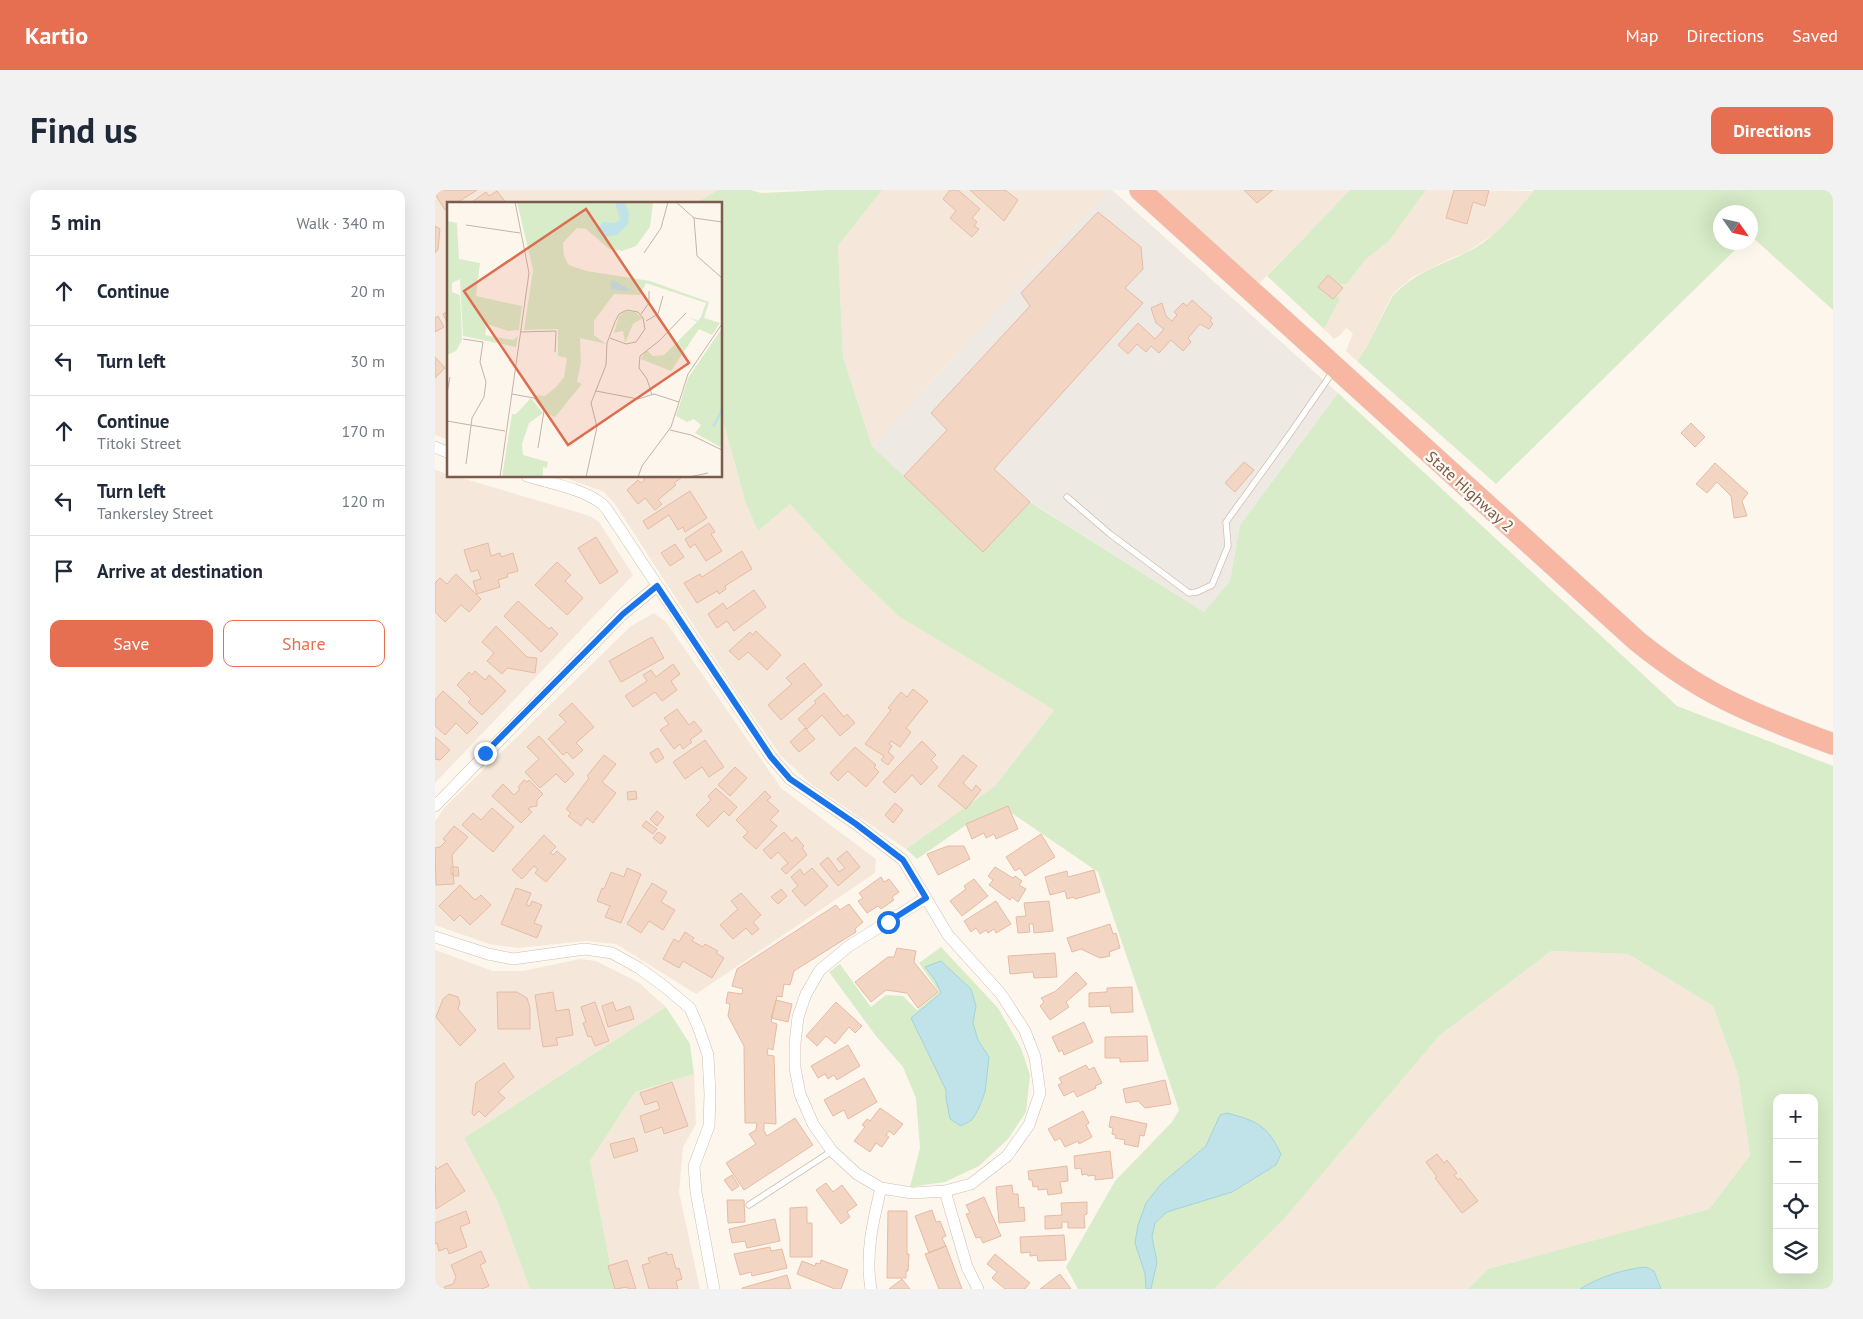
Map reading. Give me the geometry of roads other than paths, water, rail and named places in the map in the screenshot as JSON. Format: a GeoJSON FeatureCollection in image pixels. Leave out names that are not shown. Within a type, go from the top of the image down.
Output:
{"type":"FeatureCollection","features":[{"type":"Feature","properties":{"kind":"highway","name":"State Highway 2"},"geometry":{"type":"LineString","coordinates":[[1140,190],[1608,616],[1669,666],[1702,687],[1736,705],[1833,744]]}},
{"type":"Feature","properties":{"kind":"street"},"geometry":{"type":"LineString","coordinates":[[435,447],[447,452]]}},
{"type":"Feature","properties":{"kind":"street"},"geometry":{"type":"LineString","coordinates":[[534,478],[590,496],[602,504],[771,757],[790,779],[903,860],[926,898],[948,935],[1001,994],[1025,1031],[1035,1057],[1040,1093],[1029,1125],[1007,1156],[971,1184],[945,1191],[912,1193],[881,1188],[857,1174],[832,1151],[813,1124],[800,1094],[795,1068],[795,1043],[798,1017],[806,994],[820,970],[849,946],[926,898]]}},
{"type":"Feature","properties":{"kind":"street"},"geometry":{"type":"LineString","coordinates":[[435,806],[623,614],[657,586]]}},
{"type":"Feature","properties":{"kind":"street"},"geometry":{"type":"LineString","coordinates":[[435,937],[488,954],[513,958],[585,949],[612,953],[639,968],[690,1008],[708,1055],[709,1126],[694,1166],[696,1192],[714,1289]]}},
{"type":"Feature","properties":{"kind":"street"},"geometry":{"type":"LineString","coordinates":[[871,1289],[869,1250],[872,1221],[881,1188]]}},
{"type":"Feature","properties":{"kind":"street"},"geometry":{"type":"LineString","coordinates":[[945,1191],[967,1267],[978,1289]]}},
{"type":"Feature","properties":{"kind":"lane"},"geometry":{"type":"LineString","coordinates":[[1067,497],[1110,534],[1189,593],[1197,592],[1212,585],[1228,546],[1226,522],[1335,368]]}},
{"type":"Feature","properties":{"kind":"lane"},"geometry":{"type":"LineString","coordinates":[[749,1205],[832,1151]]}},
{"type":"Feature","properties":{"kind":"water"},"geometry":{"type":"Polygon","coordinates":[[[941,961],[971,989],[976,1006],[973,1023],[978,1040],[989,1057],[985,1092],[979,1108],[972,1120],[961,1126],[950,1119],[946,1090],[911,1018],[941,993],[935,980],[925,967],[941,961]]]}},
{"type":"Feature","properties":{"kind":"water"},"geometry":{"type":"Polygon","coordinates":[[[1227,1113],[1254,1122],[1266,1130],[1281,1154],[1276,1165],[1232,1192],[1167,1212],[1155,1223],[1152,1237],[1157,1262],[1151,1289],[1146,1289],[1145,1274],[1135,1243],[1138,1225],[1146,1203],[1161,1184],[1206,1146],[1220,1115],[1227,1113]]]}},
{"type":"Feature","properties":{"kind":"water"},"geometry":{"type":"Polygon","coordinates":[[[1646,1267],[1654,1271],[1661,1289],[1580,1289],[1612,1274],[1646,1267]]]}}]}
